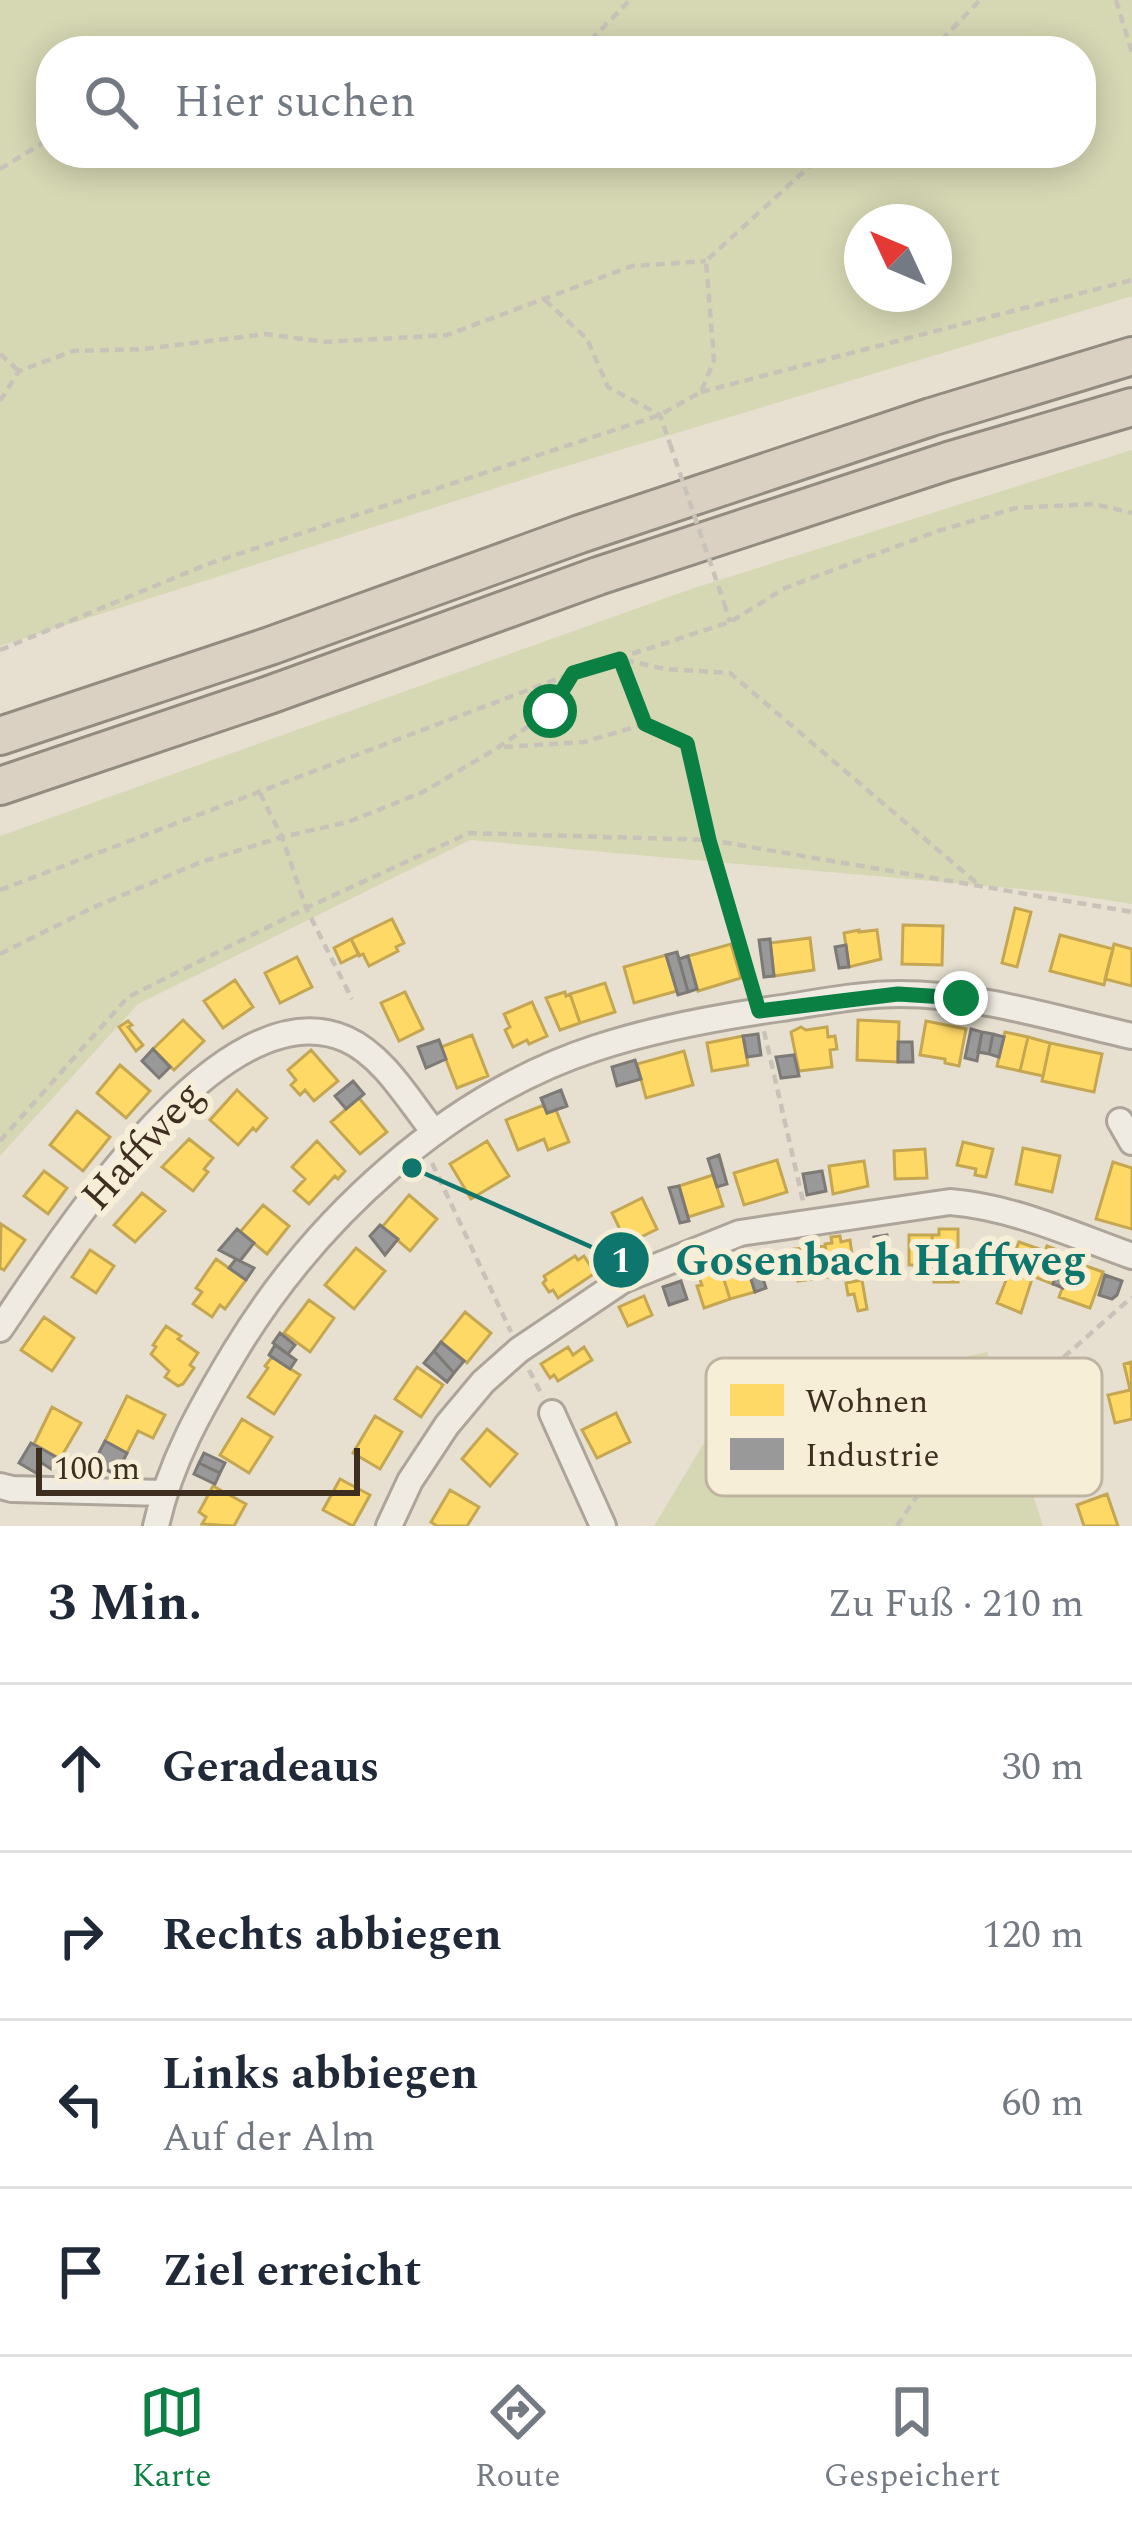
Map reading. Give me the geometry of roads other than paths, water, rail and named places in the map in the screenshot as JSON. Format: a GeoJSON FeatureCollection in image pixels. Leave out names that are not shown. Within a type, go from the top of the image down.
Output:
{"type":"FeatureCollection","features":[{"type":"Feature","properties":{"kind":"highway"},"geometry":{"type":"LineString","coordinates":[[0,736],[602,527],[1132,356]]}},
{"type":"Feature","properties":{"kind":"highway"},"geometry":{"type":"LineString","coordinates":[[0,786],[641,562],[947,461],[1132,407]]}},
{"type":"Feature","properties":{"kind":"street"},"geometry":{"type":"LineString","coordinates":[[156,1526],[163,1493],[194,1419],[256,1316],[307,1251],[359,1196],[434,1132],[513,1084],[591,1050],[680,1024],[898,994],[961,998],[1132,1036]]}},
{"type":"Feature","properties":{"kind":"street","name":"Haffweg"},"geometry":{"type":"LineString","coordinates":[[0,1329],[54,1250],[137,1144],[225,1060],[262,1041],[304,1030],[346,1039],[377,1062],[434,1132]]}},
{"type":"Feature","properties":{"kind":"street"},"geometry":{"type":"LineString","coordinates":[[389,1526],[410,1481],[448,1425],[483,1382],[519,1350],[623,1280],[740,1233],[950,1202],[980,1205],[1132,1256]]}},
{"type":"Feature","properties":{"kind":"street"},"geometry":{"type":"LineString","coordinates":[[552,1413],[604,1526]]}},
{"type":"Feature","properties":{"kind":"street"},"geometry":{"type":"LineString","coordinates":[[0,1486],[163,1493]]}},
{"type":"Feature","properties":{"kind":"place","name":"Gosenbach Haffweg"},"geometry":{"type":"Point","coordinates":[412,1168]}}]}
